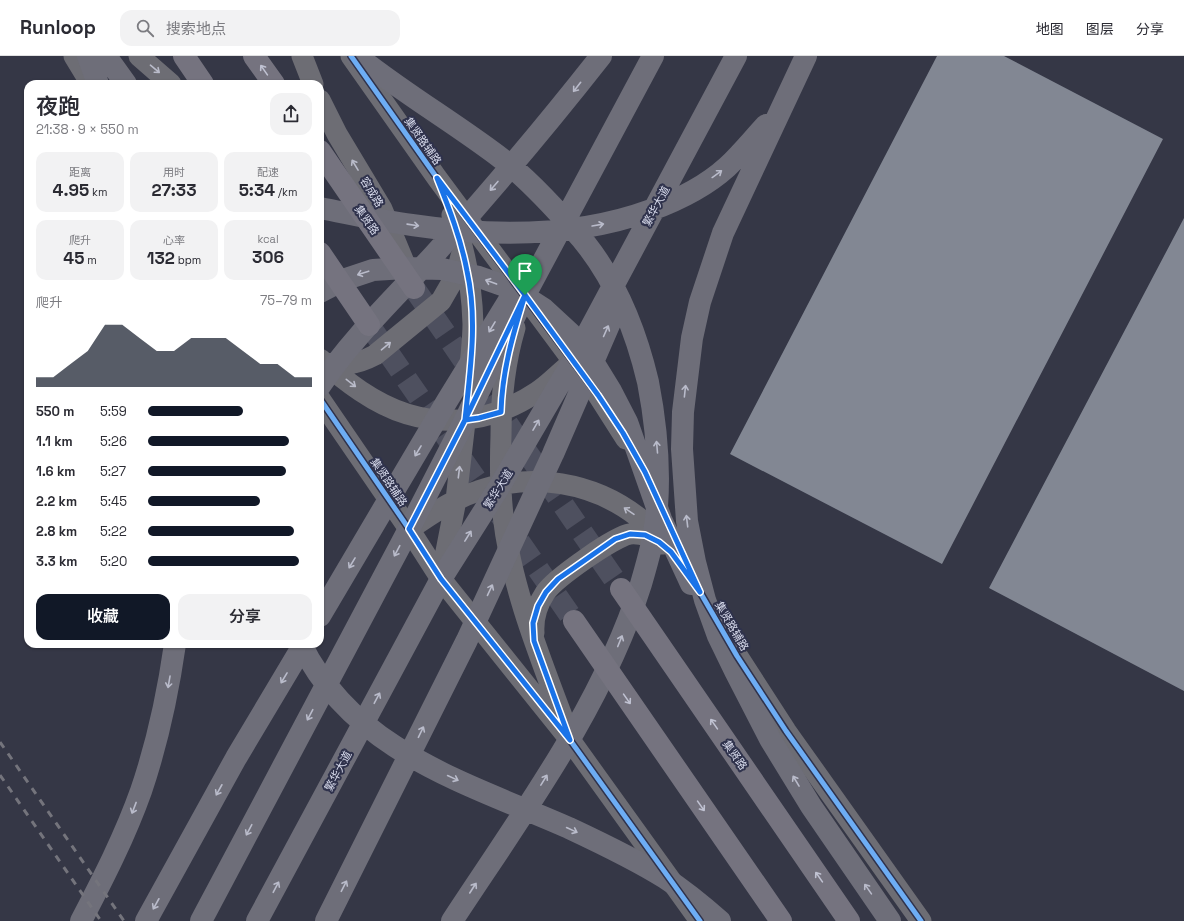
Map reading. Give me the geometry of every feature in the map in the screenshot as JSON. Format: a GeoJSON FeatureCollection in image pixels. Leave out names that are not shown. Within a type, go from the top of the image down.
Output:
{"type":"FeatureCollection","features":[{"type":"Feature","properties":{"kind":"highway"},"geometry":{"type":"LineString","coordinates":[[184,56],[200,80]]}},
{"type":"Feature","properties":{"kind":"highway"},"geometry":{"type":"LineString","coordinates":[[254,56],[271,80]]}},
{"type":"Feature","properties":{"kind":"highway","name":"集贤路"},"geometry":{"type":"LineString","coordinates":[[324,157],[414,288]]}},
{"type":"Feature","properties":{"kind":"highway"},"geometry":{"type":"LineString","coordinates":[[324,259],[369,325]]}},
{"type":"Feature","properties":{"kind":"highway","name":"集贤路"},"geometry":{"type":"LineString","coordinates":[[621,589],[849,921]]}},
{"type":"Feature","properties":{"kind":"highway"},"geometry":{"type":"LineString","coordinates":[[574,621],[781,921]]}},
{"type":"Feature","properties":{"kind":"main road"},"geometry":{"type":"LineString","coordinates":[[88,56],[97,80]]}},
{"type":"Feature","properties":{"kind":"main road"},"geometry":{"type":"LineString","coordinates":[[106,56],[123,80]]}},
{"type":"Feature","properties":{"kind":"main road"},"geometry":{"type":"LineString","coordinates":[[357,56],[503,160],[540,194],[575,231],[605,269],[627,315],[643,362],[654,413],[658,460],[658,510],[648,560],[633,608],[614,653],[570,738],[452,921]]}},
{"type":"Feature","properties":{"kind":"main road"},"geometry":{"type":"LineString","coordinates":[[324,381],[348,349],[480,202],[560,108],[601,56]]}},
{"type":"Feature","properties":{"kind":"main road"},"geometry":{"type":"LineString","coordinates":[[200,921],[409,529],[465,420],[525,295],[653,56]]}},
{"type":"Feature","properties":{"kind":"main road"},"geometry":{"type":"LineString","coordinates":[[324,609],[447,401],[660,56]]}},
{"type":"Feature","properties":{"kind":"main road"},"geometry":{"type":"LineString","coordinates":[[326,921],[470,633],[553,454],[728,56]]}},
{"type":"Feature","properties":{"kind":"main road","name":"繁华大道"},"geometry":{"type":"LineString","coordinates":[[257,921],[441,579],[501,484],[573,361],[736,56]]}},
{"type":"Feature","properties":{"kind":"main road"},"geometry":{"type":"LineString","coordinates":[[735,671],[718,636],[705,600],[695,562],[686,514],[682,449],[683,412],[692,338],[710,267],[723,233],[806,56]]}},
{"type":"Feature","properties":{"kind":"main road"},"geometry":{"type":"LineString","coordinates":[[324,209],[412,225],[490,232],[530,233],[572,230],[604,224],[668,204],[698,188],[721,172],[750,144],[772,117],[790,88]]}},
{"type":"Feature","properties":{"kind":"main road"},"geometry":{"type":"LineString","coordinates":[[324,290],[343,280],[373,270],[405,268],[442,269],[479,277],[513,290],[544,309],[570,333],[592,360],[611,391],[627,422],[661,519],[703,611],[770,739],[811,806],[890,921]]}},
{"type":"Feature","properties":{"kind":"main road"},"geometry":{"type":"LineString","coordinates":[[81,921],[106,875],[141,790],[165,701],[174,648]]}},
{"type":"Feature","properties":{"kind":"main road"},"geometry":{"type":"LineString","coordinates":[[146,921],[236,758],[300,648]]}},
{"type":"Feature","properties":{"kind":"main road"},"geometry":{"type":"LineString","coordinates":[[304,648],[329,689],[362,723],[382,739],[444,774],[569,828],[634,861],[672,883],[696,900],[720,921]]}},
{"type":"Feature","properties":{"kind":"street"},"geometry":{"type":"LineString","coordinates":[[74,56],[89,80]]}},
{"type":"Feature","properties":{"kind":"street"},"geometry":{"type":"LineString","coordinates":[[139,56],[166,80]]}},
{"type":"Feature","properties":{"kind":"street"},"geometry":{"type":"LineString","coordinates":[[302,56],[311,80]]}},
{"type":"Feature","properties":{"kind":"street","name":"集贤路辅路"},"geometry":{"type":"LineString","coordinates":[[351,56],[437,178],[598,395],[623,433],[645,472],[700,592],[737,656],[786,731],[921,921]]}},
{"type":"Feature","properties":{"kind":"street","name":"容成路"},"geometry":{"type":"LineString","coordinates":[[324,108],[337,134],[382,209],[414,288]]}},
{"type":"Feature","properties":{"kind":"street"},"geometry":{"type":"LineString","coordinates":[[437,178],[455,223],[462,247],[468,272],[473,324],[470,378],[456,500],[441,579]]}},
{"type":"Feature","properties":{"kind":"street"},"geometry":{"type":"LineString","coordinates":[[324,361],[348,364],[363,362],[375,355],[441,301],[456,275],[462,247]]}},
{"type":"Feature","properties":{"kind":"street"},"geometry":{"type":"LineString","coordinates":[[525,295],[510,345],[504,372],[501,412],[501,484],[503,516],[520,594],[534,641],[570,740]]}},
{"type":"Feature","properties":{"kind":"street"},"geometry":{"type":"LineString","coordinates":[[324,363],[363,393],[384,405],[406,414],[430,419],[465,420],[501,412],[538,392],[573,361]]}},
{"type":"Feature","properties":{"kind":"street","name":"集贤路辅路"},"geometry":{"type":"LineString","coordinates":[[324,405],[409,529],[441,579],[570,740],[700,921]]}},
{"type":"Feature","properties":{"kind":"street"},"geometry":{"type":"LineString","coordinates":[[409,529],[456,500],[478,490],[501,484],[538,481],[557,482],[580,487],[601,495],[621,505],[639,518],[671,552],[700,592]]}},
{"type":"Feature","properties":{"kind":"street"},"geometry":{"type":"LineString","coordinates":[[534,641],[533,623],[538,606],[546,592],[558,579],[615,539],[630,534],[645,535],[659,542],[671,552]]}},
{"type":"Feature","properties":{"kind":"building"},"geometry":{"type":"Polygon","coordinates":[[[937,56],[1004,56],[1163,139],[942,564],[730,454],[937,56]]]}},
{"type":"Feature","properties":{"kind":"building"},"geometry":{"type":"Polygon","coordinates":[[[1184,218],[1184,691],[989,588],[1184,218]]]}},
{"type":"Feature","properties":{"kind":"tunnel"},"geometry":{"type":"LineString","coordinates":[[414,288],[621,589]]}},
{"type":"Feature","properties":{"kind":"tunnel"},"geometry":{"type":"LineString","coordinates":[[369,325],[574,621]]}},
{"type":"Feature","properties":{"kind":"railway"},"geometry":{"type":"LineString","coordinates":[[0,742],[124,921]]}},
{"type":"Feature","properties":{"kind":"railway"},"geometry":{"type":"LineString","coordinates":[[0,775],[101,921]]}},
{"type":"Feature","properties":{"kind":"cycle path"},"geometry":{"type":"LineString","coordinates":[[351,56],[437,178],[598,395],[623,433],[645,472],[700,592],[737,656],[786,731],[921,921]]}},
{"type":"Feature","properties":{"kind":"cycle path"},"geometry":{"type":"LineString","coordinates":[[324,405],[409,529],[441,579],[570,740],[700,921]]}},
{"type":"Feature","properties":{"kind":"route"},"geometry":{"type":"LineString","coordinates":[[525,295],[465,420],[470,378],[473,324],[468,272],[455,223],[437,178],[525,295],[510,345],[504,372],[501,412],[465,420],[409,529],[441,579],[570,740],[534,641],[533,623],[538,606],[546,592],[558,579],[615,539],[630,534],[645,535],[659,542],[671,552],[700,592],[671,532],[645,472],[623,433],[598,395],[525,295]]}}]}
